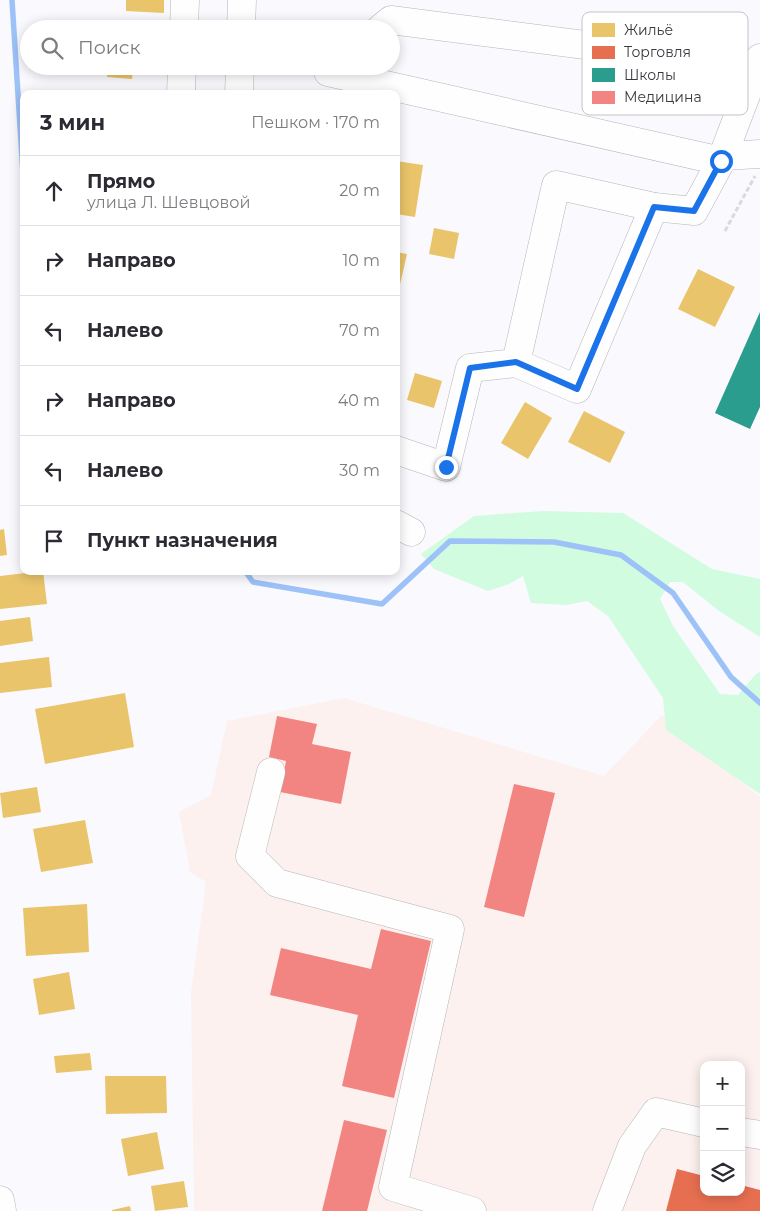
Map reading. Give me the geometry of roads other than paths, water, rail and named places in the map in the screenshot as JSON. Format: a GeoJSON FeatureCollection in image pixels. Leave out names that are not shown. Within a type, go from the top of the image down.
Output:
{"type":"FeatureCollection","features":[{"type":"Feature","properties":{"kind":"street"},"geometry":{"type":"LineString","coordinates":[[184,20],[185,0]]}},
{"type":"Feature","properties":{"kind":"street"},"geometry":{"type":"LineString","coordinates":[[241,20],[242,0]]}},
{"type":"Feature","properties":{"kind":"street"},"geometry":{"type":"LineString","coordinates":[[400,21],[582,42]]}},
{"type":"Feature","properties":{"kind":"street"},"geometry":{"type":"LineString","coordinates":[[748,89],[758,63]]}},
{"type":"Feature","properties":{"kind":"street"},"geometry":{"type":"LineString","coordinates":[[182,75],[182,90]]}},
{"type":"Feature","properties":{"kind":"street"},"geometry":{"type":"LineString","coordinates":[[239,90],[240,75]]}},
{"type":"Feature","properties":{"kind":"street"},"geometry":{"type":"LineString","coordinates":[[329,77],[392,90]]}},
{"type":"Feature","properties":{"kind":"street"},"geometry":{"type":"LineString","coordinates":[[400,92],[758,164]]}},
{"type":"Feature","properties":{"kind":"street"},"geometry":{"type":"LineString","coordinates":[[516,362],[556,185],[654,207],[694,211],[722,158],[738,115]]}},
{"type":"Feature","properties":{"kind":"street"},"geometry":{"type":"LineString","coordinates":[[400,451],[446,467],[470,368],[516,362],[577,389],[654,207]]}},
{"type":"Feature","properties":{"kind":"street"},"geometry":{"type":"LineString","coordinates":[[271,772],[250,856],[277,883],[450,929],[393,1187],[472,1211]]}},
{"type":"Feature","properties":{"kind":"street"},"geometry":{"type":"LineString","coordinates":[[607,1211],[632,1146],[656,1112],[700,1122]]}},
{"type":"Feature","properties":{"kind":"street"},"geometry":{"type":"LineString","coordinates":[[0,1200],[2,1211]]}},
{"type":"Feature","properties":{"kind":"waterway"},"geometry":{"type":"LineString","coordinates":[[12,0],[20,126]]}},
{"type":"Feature","properties":{"kind":"waterway"},"geometry":{"type":"LineString","coordinates":[[248,575],[253,582],[382,604],[450,541],[554,542],[621,555],[673,593],[731,677],[760,703]]}}]}
